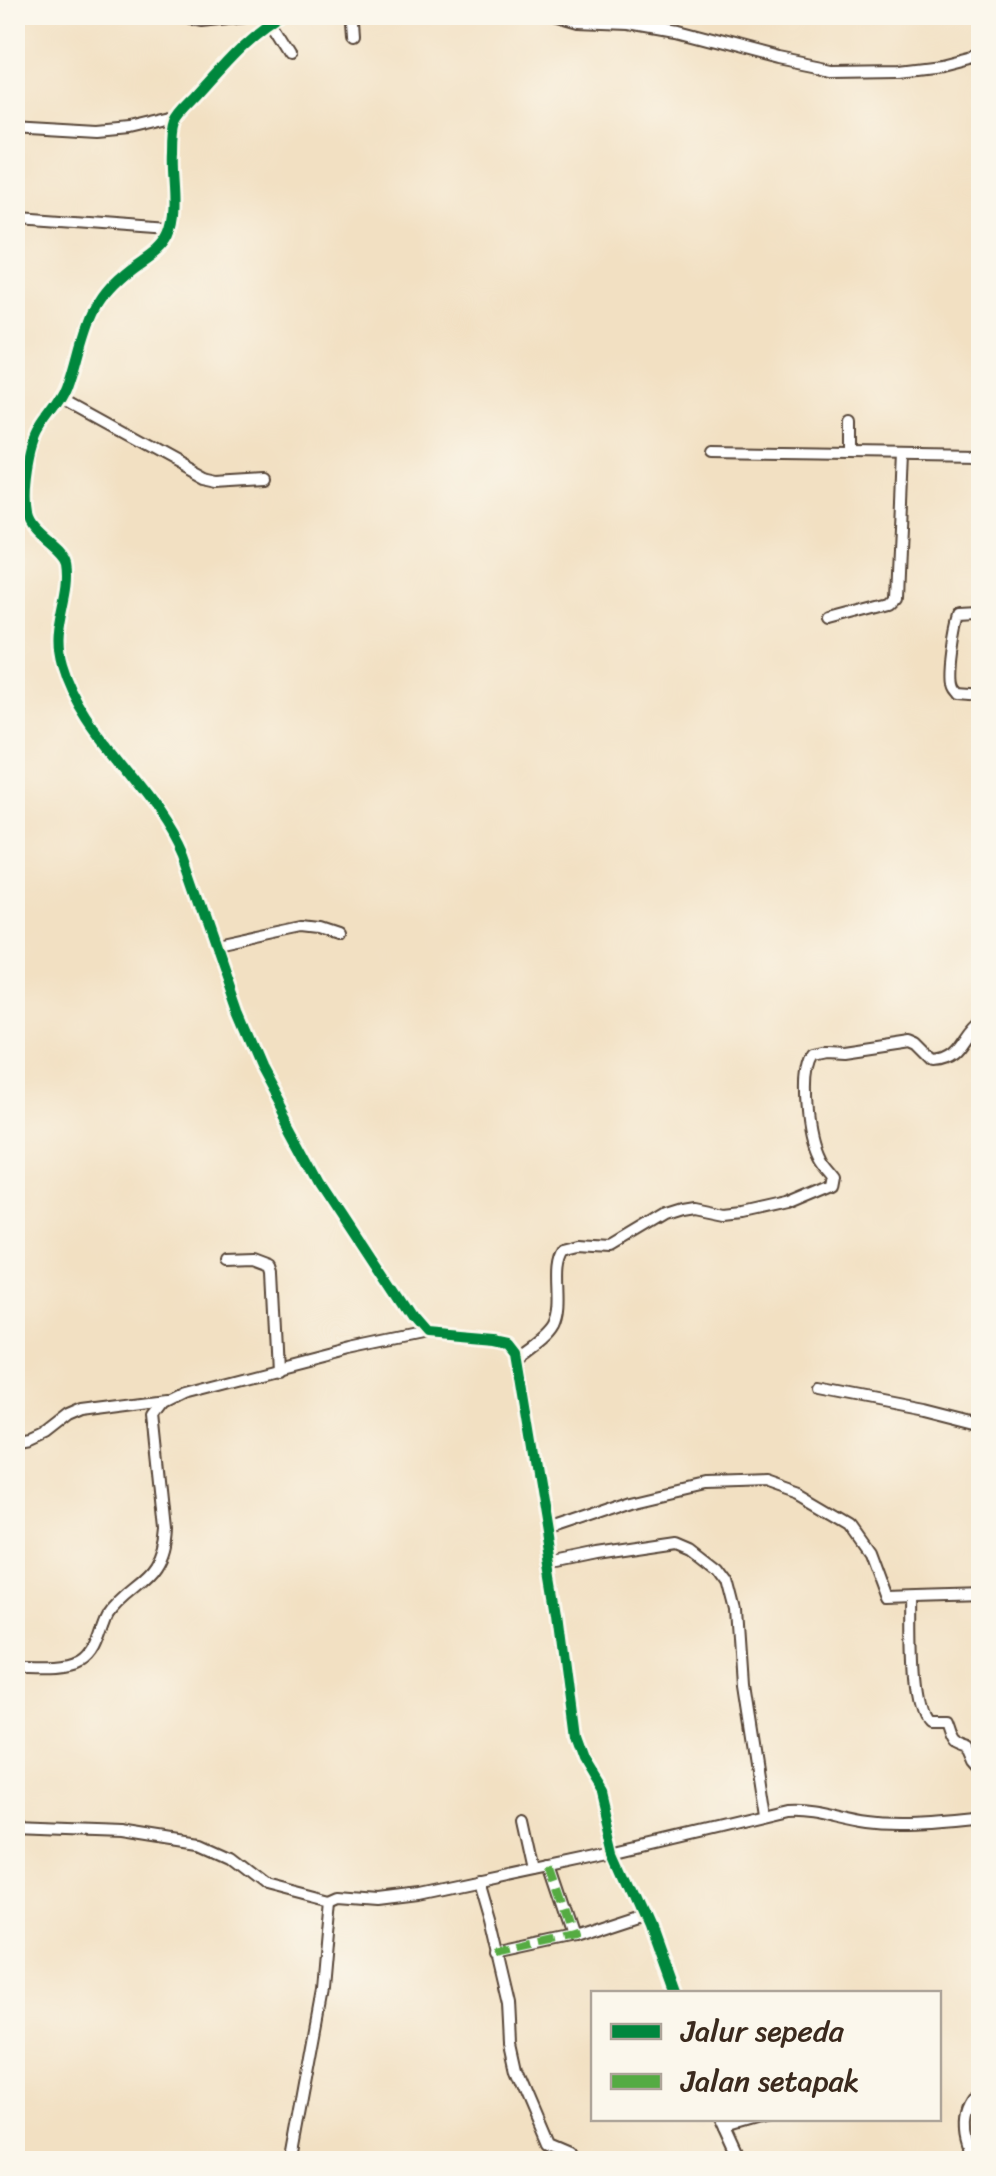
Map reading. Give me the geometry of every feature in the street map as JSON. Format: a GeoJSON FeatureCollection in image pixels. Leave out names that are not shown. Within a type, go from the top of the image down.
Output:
{"type":"FeatureCollection","features":[{"type":"Feature","properties":{"kind":"street"},"geometry":{"type":"LineString","coordinates":[[182,12],[202,21],[290,12]]}},
{"type":"Feature","properties":{"kind":"street"},"geometry":{"type":"LineString","coordinates":[[351,12],[353,40]]}},
{"type":"Feature","properties":{"kind":"street"},"geometry":{"type":"LineString","coordinates":[[544,12],[630,24],[831,70],[900,69],[984,53]]}},
{"type":"Feature","properties":{"kind":"street"},"geometry":{"type":"LineString","coordinates":[[266,16],[290,55]]}},
{"type":"Feature","properties":{"kind":"street"},"geometry":{"type":"LineString","coordinates":[[12,128],[98,133],[176,119],[266,16]]}},
{"type":"Feature","properties":{"kind":"street"},"geometry":{"type":"LineString","coordinates":[[176,119],[171,229],[160,248],[127,272],[98,304],[85,332],[70,388],[37,442],[32,459],[29,514],[34,525],[66,559],[56,640],[76,704],[170,832],[247,1038],[304,1152],[424,1333]]}},
{"type":"Feature","properties":{"kind":"street"},"geometry":{"type":"LineString","coordinates":[[20,218],[171,229]]}},
{"type":"Feature","properties":{"kind":"street"},"geometry":{"type":"LineString","coordinates":[[64,400],[204,478],[268,478]]}},
{"type":"Feature","properties":{"kind":"street"},"geometry":{"type":"LineString","coordinates":[[852,422],[852,453]]}},
{"type":"Feature","properties":{"kind":"street"},"geometry":{"type":"LineString","coordinates":[[711,451],[984,455]]}},
{"type":"Feature","properties":{"kind":"street"},"geometry":{"type":"LineString","coordinates":[[831,620],[891,604],[896,599],[902,454]]}},
{"type":"Feature","properties":{"kind":"street"},"geometry":{"type":"LineString","coordinates":[[984,610],[960,614],[952,674],[958,690],[984,692]]}},
{"type":"Feature","properties":{"kind":"street"},"geometry":{"type":"LineString","coordinates":[[215,948],[304,928],[338,936]]}},
{"type":"Feature","properties":{"kind":"street"},"geometry":{"type":"LineString","coordinates":[[517,1357],[553,1325],[559,1298],[559,1260],[564,1252],[612,1249],[683,1211],[742,1213],[786,1203],[832,1184],[833,1172],[817,1152],[810,1128],[807,1067],[812,1054],[911,1042],[934,1060],[942,1060],[953,1056],[984,1019]]}},
{"type":"Feature","properties":{"kind":"street"},"geometry":{"type":"LineString","coordinates":[[224,1260],[253,1258],[269,1264],[276,1369]]}},
{"type":"Feature","properties":{"kind":"street"},"geometry":{"type":"LineString","coordinates":[[12,1444],[43,1434],[80,1410],[168,1398],[348,1349],[424,1333],[508,1342],[517,1357],[574,1737],[604,1798],[616,1852],[673,1991]]}},
{"type":"Feature","properties":{"kind":"street"},"geometry":{"type":"LineString","coordinates":[[822,1389],[984,1424]]}},
{"type":"Feature","properties":{"kind":"street"},"geometry":{"type":"LineString","coordinates":[[12,1667],[68,1666],[86,1660],[114,1607],[157,1566],[165,1542],[166,1520],[154,1414],[168,1398]]}},
{"type":"Feature","properties":{"kind":"street"},"geometry":{"type":"LineString","coordinates":[[544,1531],[633,1501],[704,1484],[763,1482],[797,1494],[853,1529],[868,1551],[883,1596],[984,1594]]}},
{"type":"Feature","properties":{"kind":"street"},"geometry":{"type":"LineString","coordinates":[[550,1564],[678,1541],[693,1547],[720,1568],[729,1580],[737,1611],[742,1685],[762,1815]]}},
{"type":"Feature","properties":{"kind":"street"},"geometry":{"type":"LineString","coordinates":[[914,1598],[922,1715],[928,1722],[946,1722],[950,1738],[969,1748],[984,1773]]}},
{"type":"Feature","properties":{"kind":"street"},"geometry":{"type":"LineString","coordinates":[[12,1827],[126,1831],[201,1843],[230,1856],[265,1883],[330,1900],[339,1896],[406,1896],[616,1852],[762,1815],[808,1810],[892,1825],[984,1820]]}},
{"type":"Feature","properties":{"kind":"street"},"geometry":{"type":"LineString","coordinates":[[524,1819],[536,1869]]}},
{"type":"Feature","properties":{"kind":"street"},"geometry":{"type":"LineString","coordinates":[[549,1866],[572,1937]]}},
{"type":"Feature","properties":{"kind":"street"},"geometry":{"type":"LineString","coordinates":[[476,1881],[508,2004],[518,2078],[547,2143],[568,2152],[572,2164]]}},
{"type":"Feature","properties":{"kind":"street"},"geometry":{"type":"LineString","coordinates":[[290,2164],[322,1990],[330,1900]]}},
{"type":"Feature","properties":{"kind":"street"},"geometry":{"type":"LineString","coordinates":[[495,1954],[572,1937],[643,1914]]}},
{"type":"Feature","properties":{"kind":"street"},"geometry":{"type":"LineString","coordinates":[[974,2164],[964,2143],[962,2121],[968,2104],[984,2089]]}},
{"type":"Feature","properties":{"kind":"street"},"geometry":{"type":"LineString","coordinates":[[723,2121],[743,2164]]}},
{"type":"Feature","properties":{"kind":"street"},"geometry":{"type":"LineString","coordinates":[[728,2131],[763,2121]]}},
{"type":"Feature","properties":{"kind":"marked path"},"geometry":{"type":"LineString","coordinates":[[495,1954],[573,1937],[549,1866]]}},
{"type":"Feature","properties":{"kind":"cycle path"},"geometry":{"type":"LineString","coordinates":[[290,12],[239,51],[177,118],[173,140],[174,214],[169,234],[157,250],[111,287],[96,308],[67,394],[35,449],[28,484],[29,514],[36,528],[60,549],[66,560],[58,650],[71,692],[153,807],[182,856],[236,1012],[259,1066],[321,1181],[424,1333],[494,1339],[508,1342],[515,1351],[558,1612],[574,1737],[602,1792],[616,1852],[672,1991]]}}]}
